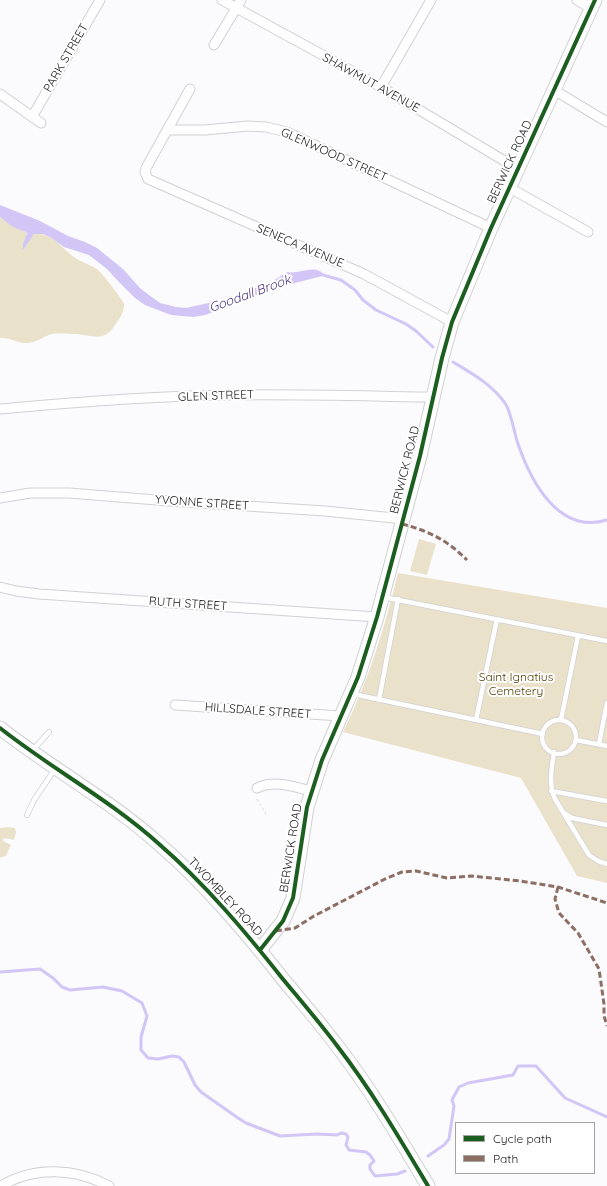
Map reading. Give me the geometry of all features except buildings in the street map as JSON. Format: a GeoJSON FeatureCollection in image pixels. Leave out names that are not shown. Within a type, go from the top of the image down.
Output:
{"type":"FeatureCollection","features":[{"type":"Feature","properties":{"kind":"street","name":"PARK STREET"},"geometry":{"type":"LineString","coordinates":[[32,117],[100,0]]}},
{"type":"Feature","properties":{"kind":"street","name":"SHAWMUT AVENUE"},"geometry":{"type":"LineString","coordinates":[[222,0],[381,87],[518,169]]}},
{"type":"Feature","properties":{"kind":"street"},"geometry":{"type":"LineString","coordinates":[[214,45],[241,0]]}},
{"type":"Feature","properties":{"kind":"street"},"geometry":{"type":"LineString","coordinates":[[381,87],[431,0]]}},
{"type":"Feature","properties":{"kind":"street"},"geometry":{"type":"LineString","coordinates":[[577,0],[593,4]]}},
{"type":"Feature","properties":{"kind":"street","name":"BERWICK ROAD"},"geometry":{"type":"LineString","coordinates":[[260,950],[283,921],[293,898],[304,819],[311,791],[340,716],[351,694],[377,617],[404,520],[420,456],[432,397],[452,322],[491,228],[593,4]]}},
{"type":"Feature","properties":{"kind":"street"},"geometry":{"type":"LineString","coordinates":[[167,130],[190,89]]}},
{"type":"Feature","properties":{"kind":"street"},"geometry":{"type":"LineString","coordinates":[[554,90],[607,122]]}},
{"type":"Feature","properties":{"kind":"street"},"geometry":{"type":"LineString","coordinates":[[0,94],[41,123]]}},
{"type":"Feature","properties":{"kind":"street","name":"GLENWOOD STREET"},"geometry":{"type":"LineString","coordinates":[[167,130],[205,130],[248,126],[266,127],[287,132],[491,228]]}},
{"type":"Feature","properties":{"kind":"street","name":"SENECA AVENUE"},"geometry":{"type":"LineString","coordinates":[[167,130],[144,172],[153,182],[364,274],[452,322]]}},
{"type":"Feature","properties":{"kind":"street"},"geometry":{"type":"LineString","coordinates":[[510,188],[588,232]]}},
{"type":"Feature","properties":{"kind":"street","name":"GLEN STREET"},"geometry":{"type":"LineString","coordinates":[[0,410],[67,403],[229,395],[432,397]]}},
{"type":"Feature","properties":{"kind":"street","name":"YVONNE STREET"},"geometry":{"type":"LineString","coordinates":[[0,498],[30,493],[69,493],[325,511],[404,520]]}},
{"type":"Feature","properties":{"kind":"street","name":"RUTH STREET"},"geometry":{"type":"LineString","coordinates":[[0,586],[16,591],[39,594],[377,617]]}},
{"type":"Feature","properties":{"kind":"street","name":"HILLSDALE STREET"},"geometry":{"type":"LineString","coordinates":[[175,705],[340,716]]}},
{"type":"Feature","properties":{"kind":"street","name":"TWOMBLEY ROAD"},"geometry":{"type":"LineString","coordinates":[[0,728],[32,752],[116,809],[159,844],[214,896],[260,950],[339,1048],[383,1111],[428,1186]]}},
{"type":"Feature","properties":{"kind":"street"},"geometry":{"type":"LineString","coordinates":[[257,788],[265,784],[272,783],[293,786],[311,791]]}},
{"type":"Feature","properties":{"kind":"street"},"geometry":{"type":"LineString","coordinates":[[1,1186],[15,1178],[22,1176],[52,1172],[76,1173],[109,1186]]}},
{"type":"Feature","properties":{"kind":"lane"},"geometry":{"type":"LineString","coordinates":[[383,596],[607,641]]}},
{"type":"Feature","properties":{"kind":"lane"},"geometry":{"type":"LineString","coordinates":[[379,700],[398,599]]}},
{"type":"Feature","properties":{"kind":"lane"},"geometry":{"type":"LineString","coordinates":[[476,720],[497,619]]}},
{"type":"Feature","properties":{"kind":"lane"},"geometry":{"type":"LineString","coordinates":[[561,720],[578,636]]}},
{"type":"Feature","properties":{"kind":"lane"},"geometry":{"type":"LineString","coordinates":[[351,694],[542,734]]}},
{"type":"Feature","properties":{"kind":"lane"},"geometry":{"type":"LineString","coordinates":[[599,744],[607,703]]}},
{"type":"Feature","properties":{"kind":"lane"},"geometry":{"type":"LineString","coordinates":[[561,720],[567,722],[575,731],[576,740],[569,750],[562,753],[554,752],[544,746],[542,734],[553,721],[561,720]]}},
{"type":"Feature","properties":{"kind":"lane"},"geometry":{"type":"LineString","coordinates":[[32,752],[49,732]]}},
{"type":"Feature","properties":{"kind":"lane"},"geometry":{"type":"LineString","coordinates":[[576,740],[607,746]]}},
{"type":"Feature","properties":{"kind":"lane"},"geometry":{"type":"LineString","coordinates":[[554,752],[550,780],[551,791],[562,812],[589,855],[598,862],[607,864]]}},
{"type":"Feature","properties":{"kind":"lane"},"geometry":{"type":"LineString","coordinates":[[27,815],[34,800],[56,768]]}},
{"type":"Feature","properties":{"kind":"lane"},"geometry":{"type":"LineString","coordinates":[[551,791],[607,801]]}},
{"type":"Feature","properties":{"kind":"lane"},"geometry":{"type":"LineString","coordinates":[[562,812],[572,818],[607,825]]}},
{"type":"Feature","properties":{"kind":"path"},"geometry":{"type":"LineString","coordinates":[[257,799],[267,816]]}},
{"type":"Feature","properties":{"kind":"green space"},"geometry":{"type":"Polygon","coordinates":[[[0,217],[13,226],[26,232],[27,236],[23,244],[23,250],[34,234],[41,234],[52,238],[72,256],[94,267],[100,272],[124,304],[120,317],[109,332],[105,335],[96,337],[77,334],[52,334],[34,342],[27,343],[7,338],[0,338],[0,217]]]}},
{"type":"Feature","properties":{"kind":"green space"},"geometry":{"type":"Polygon","coordinates":[[[419,539],[436,544],[427,575],[410,571],[419,539]]]}},
{"type":"Feature","properties":{"kind":"green space","name":"Saint Ignatius Cemetery"},"geometry":{"type":"Polygon","coordinates":[[[398,573],[607,608],[607,883],[577,876],[521,778],[343,732],[360,694],[375,654],[398,573]]]}},
{"type":"Feature","properties":{"kind":"green space"},"geometry":{"type":"Polygon","coordinates":[[[0,828],[15,828],[16,832],[14,840],[4,838],[3,841],[11,845],[6,856],[0,858],[0,828]]]}},
{"type":"Feature","properties":{"kind":"water"},"geometry":{"type":"Polygon","coordinates":[[[0,205],[40,221],[68,236],[97,248],[123,269],[140,288],[149,295],[160,303],[176,307],[186,308],[231,298],[273,281],[287,272],[318,270],[326,275],[268,290],[205,315],[194,317],[171,315],[145,305],[135,298],[107,269],[89,255],[64,247],[50,237],[43,234],[34,234],[23,250],[23,244],[27,234],[26,232],[13,227],[0,217],[0,205]]]}},
{"type":"Feature","properties":{"kind":"waterway","name":"Goodall Brook"},"geometry":{"type":"LineString","coordinates":[[323,275],[341,280],[355,290],[363,300],[376,310],[406,324],[433,347]]}},
{"type":"Feature","properties":{"kind":"waterway","name":"Goodall Brook"},"geometry":{"type":"LineString","coordinates":[[453,362],[475,375],[488,385],[505,403],[511,416],[517,441],[530,472],[548,501],[560,512],[574,519],[590,523],[607,520]]}},
{"type":"Feature","properties":{"kind":"waterway"},"geometry":{"type":"LineString","coordinates":[[0,972],[40,969],[53,978],[62,987],[70,990],[103,987],[122,991],[142,1003],[147,1016],[141,1037],[141,1050],[148,1058],[158,1059],[172,1056],[179,1057],[184,1062],[195,1085],[201,1092],[238,1118],[246,1123],[280,1136],[346,1134],[348,1137],[346,1145],[349,1150],[366,1152],[370,1155],[374,1161],[370,1165],[370,1169],[375,1176],[397,1174],[405,1171]]}},
{"type":"Feature","properties":{"kind":"waterway"},"geometry":{"type":"LineString","coordinates":[[428,1156],[444,1145],[449,1139],[454,1106],[452,1100],[459,1087],[468,1083],[513,1075],[518,1066],[536,1066],[565,1098],[607,1117]]}},
{"type":"Feature","properties":{"kind":"marked path"},"geometry":{"type":"LineString","coordinates":[[402,524],[437,537],[460,553],[467,560]]}},
{"type":"Feature","properties":{"kind":"marked path"},"geometry":{"type":"LineString","coordinates":[[276,931],[295,928],[314,916],[385,879],[402,872],[416,871],[447,878],[472,876],[520,881],[558,887],[607,903]]}},
{"type":"Feature","properties":{"kind":"marked path"},"geometry":{"type":"LineString","coordinates":[[558,887],[555,899],[559,913],[578,933],[599,969],[604,1004],[604,1016],[607,1026]]}},
{"type":"Feature","properties":{"kind":"cycle path"},"geometry":{"type":"LineString","coordinates":[[260,950],[283,921],[293,898],[307,807],[322,760],[358,677],[377,617],[420,456],[442,358],[452,322],[491,228],[595,0]]}},
{"type":"Feature","properties":{"kind":"cycle path"},"geometry":{"type":"LineString","coordinates":[[0,728],[140,828],[176,859],[224,908],[324,1029],[350,1064],[385,1115],[428,1186]]}}]}
